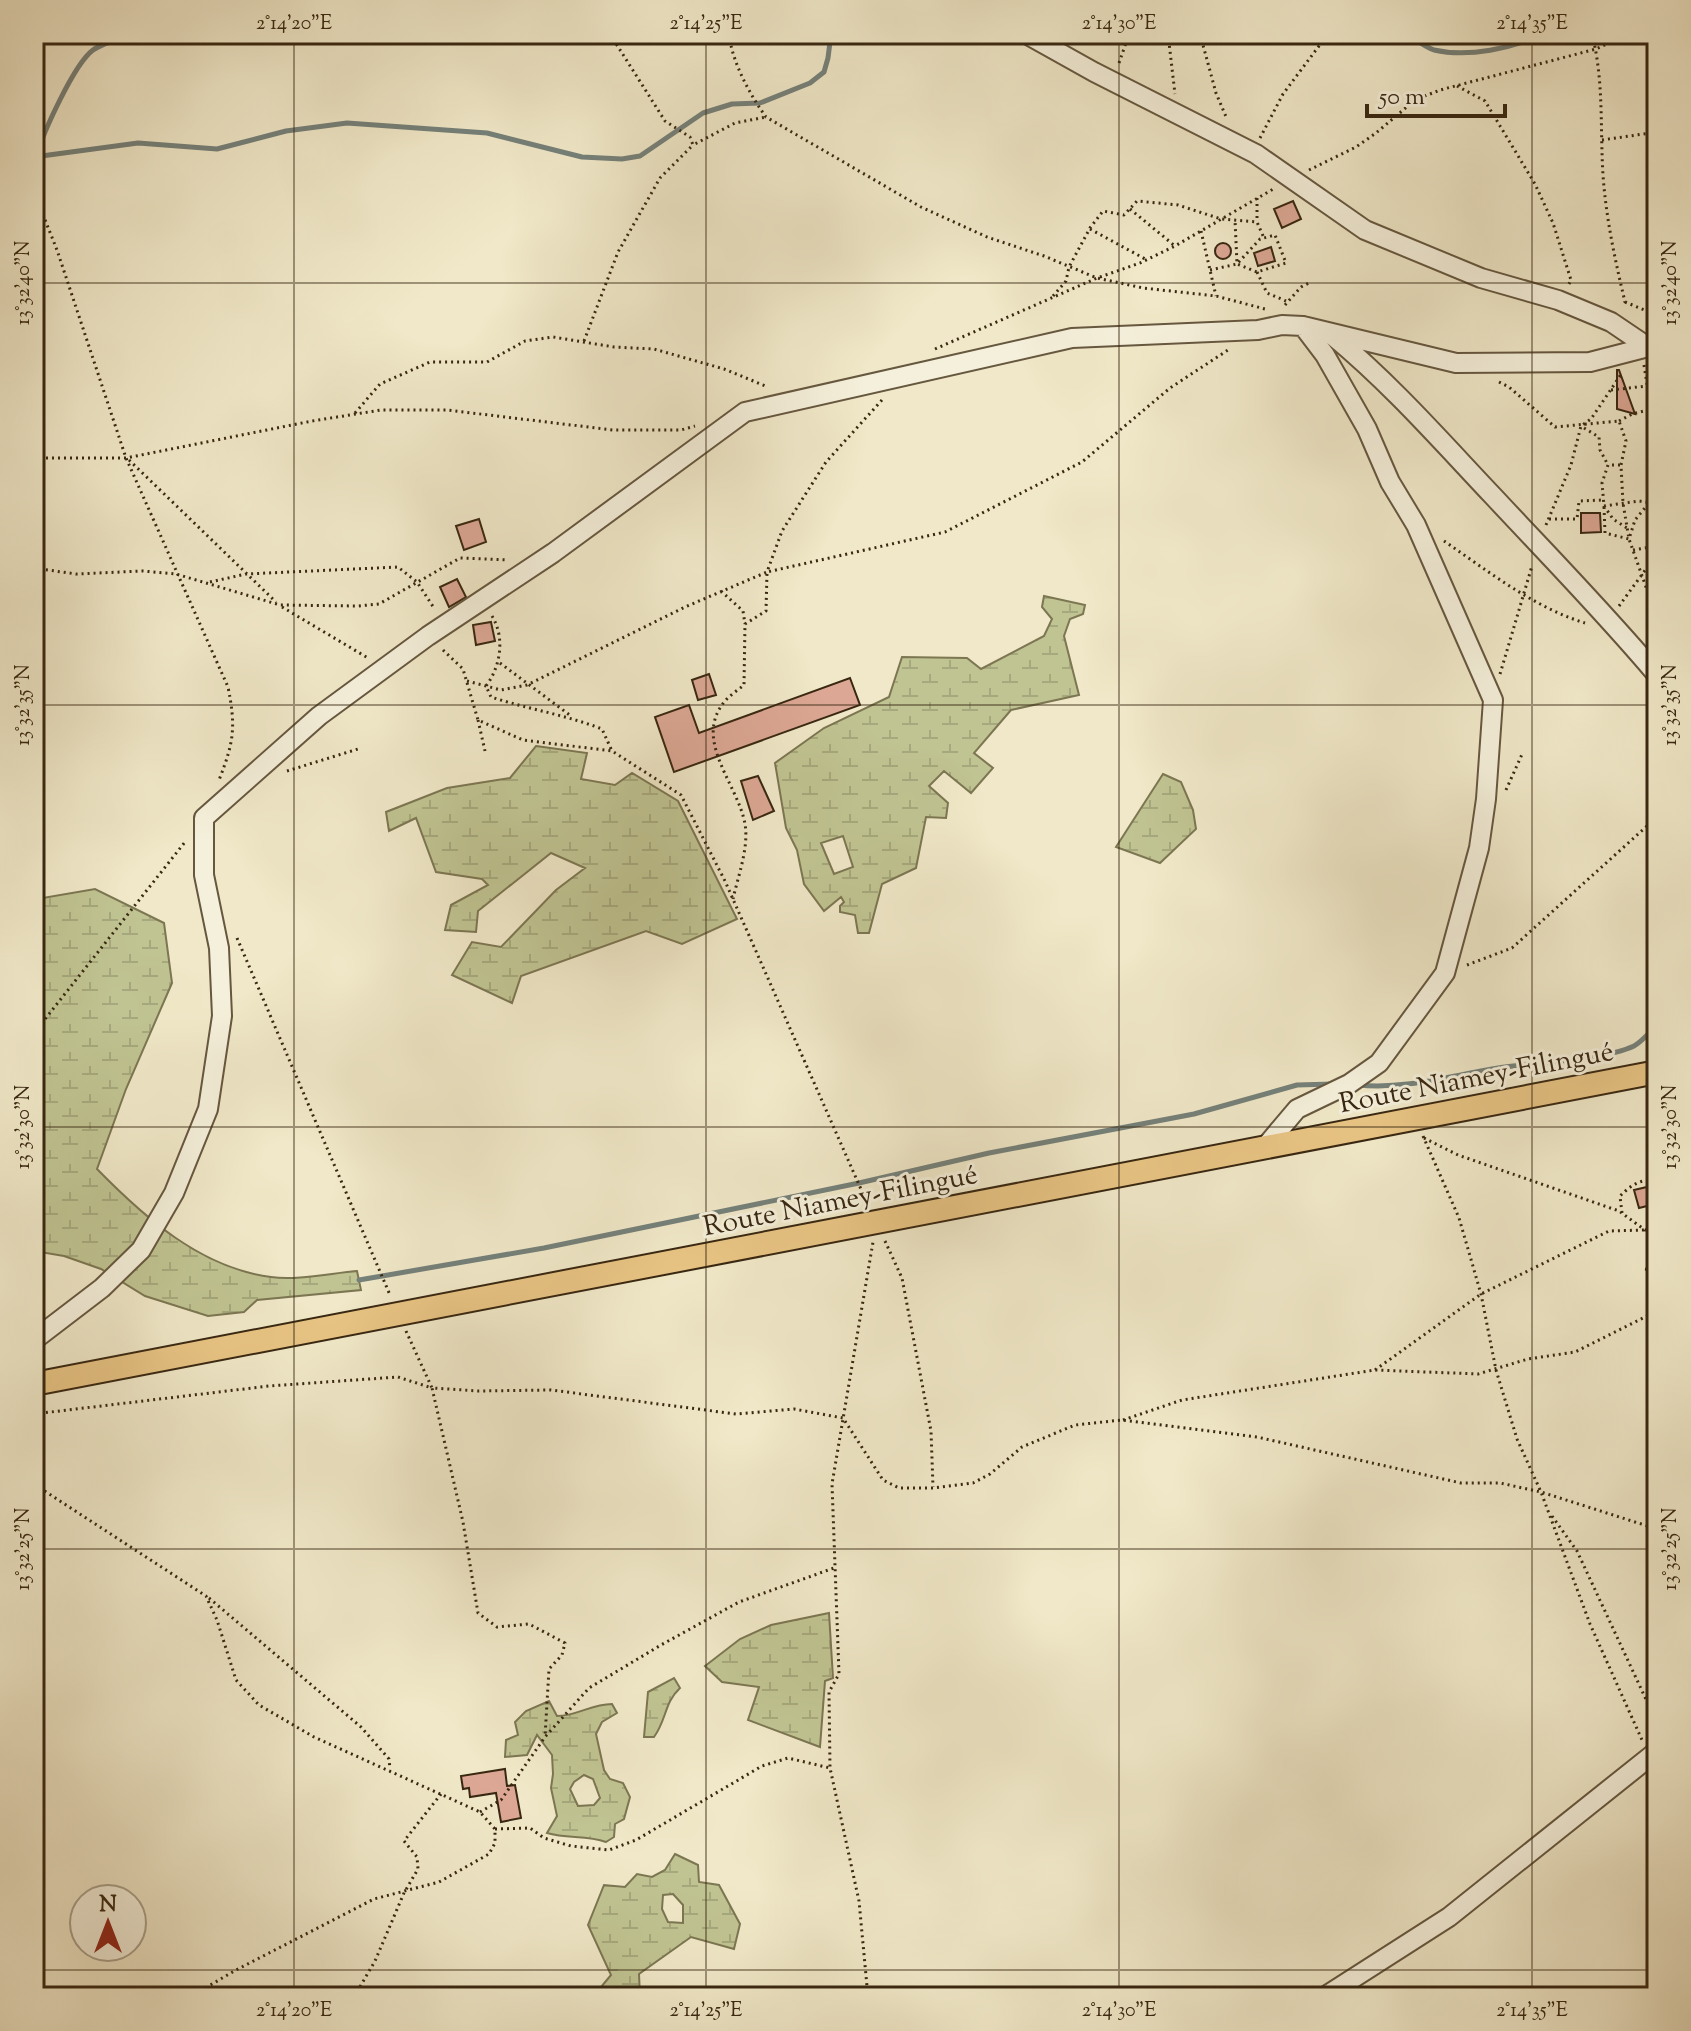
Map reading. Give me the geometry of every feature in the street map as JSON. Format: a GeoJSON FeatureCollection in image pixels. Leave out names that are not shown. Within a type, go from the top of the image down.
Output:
{"type":"FeatureCollection","features":[{"type":"Feature","properties":{"kind":"main road","name":"Route Niamey-Filingué"},"geometry":{"type":"LineString","coordinates":[[34,1384],[1265,1147],[1418,1128],[1657,1072]]}},
{"type":"Feature","properties":{"kind":"street"},"geometry":{"type":"LineString","coordinates":[[1026,34],[1245,148],[1365,230],[1481,278],[1558,300],[1611,322],[1648,351]]}},
{"type":"Feature","properties":{"kind":"street"},"geometry":{"type":"LineString","coordinates":[[34,1340],[102,1288],[141,1250],[174,1193],[208,1109],[222,1016],[219,948],[204,875],[204,818],[319,716],[428,636],[542,561],[745,412],[1072,338],[1258,330],[1282,325],[1303,326],[1456,363],[1590,362],[1648,351]]}},
{"type":"Feature","properties":{"kind":"street"},"geometry":{"type":"LineString","coordinates":[[1265,1147],[1297,1109],[1349,1084],[1379,1063],[1445,973],[1479,848],[1493,700],[1416,525],[1390,482],[1367,429],[1303,326]]}},
{"type":"Feature","properties":{"kind":"street"},"geometry":{"type":"LineString","coordinates":[[1328,332],[1369,366],[1610,619],[1657,675]]}},
{"type":"Feature","properties":{"kind":"street"},"geometry":{"type":"LineString","coordinates":[[1324,1997],[1449,1917],[1654,1754]]}},
{"type":"Feature","properties":{"kind":"path"},"geometry":{"type":"LineString","coordinates":[[610,34],[665,121],[690,137],[693,145]]}},
{"type":"Feature","properties":{"kind":"path"},"geometry":{"type":"LineString","coordinates":[[729,34],[730,45],[756,103],[766,117],[921,207],[987,237],[1097,278],[1143,288],[1216,296],[1265,308],[1303,326]]}},
{"type":"Feature","properties":{"kind":"path"},"geometry":{"type":"LineString","coordinates":[[1115,82],[1129,34]]}},
{"type":"Feature","properties":{"kind":"path"},"geometry":{"type":"LineString","coordinates":[[1168,34],[1178,114]]}},
{"type":"Feature","properties":{"kind":"path"},"geometry":{"type":"LineString","coordinates":[[1200,34],[1216,93],[1245,148],[1328,34]]}},
{"type":"Feature","properties":{"kind":"path"},"geometry":{"type":"LineString","coordinates":[[1592,34],[1602,90],[1603,174],[1612,246],[1625,302],[1611,322]]}},
{"type":"Feature","properties":{"kind":"path"},"geometry":{"type":"LineString","coordinates":[[924,354],[1175,246],[1291,179],[1356,147],[1415,100],[1596,49],[1629,34]]}},
{"type":"Feature","properties":{"kind":"path"},"geometry":{"type":"LineString","coordinates":[[1457,86],[1485,101],[1535,184],[1553,223],[1571,280],[1558,300]]}},
{"type":"Feature","properties":{"kind":"path"},"geometry":{"type":"LineString","coordinates":[[584,341],[618,252],[660,178],[693,145],[735,123],[766,117]]}},
{"type":"Feature","properties":{"kind":"path"},"geometry":{"type":"LineString","coordinates":[[1602,140],[1656,133],[1657,142]]}},
{"type":"Feature","properties":{"kind":"path"},"geometry":{"type":"LineString","coordinates":[[34,192],[57,250],[126,458],[228,687],[233,712],[233,745],[204,818],[34,1033]]}},
{"type":"Feature","properties":{"kind":"path"},"geometry":{"type":"LineString","coordinates":[[1257,198],[1257,222],[1264,238]]}},
{"type":"Feature","properties":{"kind":"path"},"geometry":{"type":"LineString","coordinates":[[1051,299],[1066,281],[1069,267],[1103,211],[1124,215],[1137,201],[1178,205],[1221,219],[1257,222]]}},
{"type":"Feature","properties":{"kind":"path"},"geometry":{"type":"LineString","coordinates":[[1130,209],[1175,246]]}},
{"type":"Feature","properties":{"kind":"path"},"geometry":{"type":"LineString","coordinates":[[1235,220],[1237,264]]}},
{"type":"Feature","properties":{"kind":"path"},"geometry":{"type":"LineString","coordinates":[[1090,228],[1147,260]]}},
{"type":"Feature","properties":{"kind":"path"},"geometry":{"type":"LineString","coordinates":[[1201,231],[1216,296]]}},
{"type":"Feature","properties":{"kind":"path"},"geometry":{"type":"LineString","coordinates":[[1210,270],[1237,264],[1257,272],[1286,263],[1275,235],[1260,239],[1237,264]]}},
{"type":"Feature","properties":{"kind":"path"},"geometry":{"type":"LineString","coordinates":[[1257,272],[1267,293],[1288,302]]}},
{"type":"Feature","properties":{"kind":"path"},"geometry":{"type":"LineString","coordinates":[[1282,308],[1301,287],[1311,282]]}},
{"type":"Feature","properties":{"kind":"path"},"geometry":{"type":"LineString","coordinates":[[1625,302],[1657,315]]}},
{"type":"Feature","properties":{"kind":"path"},"geometry":{"type":"LineString","coordinates":[[467,681],[501,690],[527,685],[685,607],[767,572],[945,532],[1082,462],[1170,388],[1258,330]]}},
{"type":"Feature","properties":{"kind":"path"},"geometry":{"type":"LineString","coordinates":[[353,414],[380,384],[430,362],[487,362],[525,341],[553,337],[614,347],[654,349],[724,369],[767,386],[776,405]]}},
{"type":"Feature","properties":{"kind":"path"},"geometry":{"type":"LineString","coordinates":[[1648,351],[1648,386],[1657,448]]}},
{"type":"Feature","properties":{"kind":"path"},"geometry":{"type":"LineString","coordinates":[[1493,700],[1538,544],[1571,465],[1581,426],[1591,419],[1627,365],[1648,351]]}},
{"type":"Feature","properties":{"kind":"path"},"geometry":{"type":"LineString","coordinates":[[745,624],[766,611],[767,572],[782,531],[826,462],[905,376]]}},
{"type":"Feature","properties":{"kind":"path"},"geometry":{"type":"LineString","coordinates":[[1498,381],[1555,427],[1619,421],[1652,409]]}},
{"type":"Feature","properties":{"kind":"path"},"geometry":{"type":"LineString","coordinates":[[1611,390],[1648,386]]}},
{"type":"Feature","properties":{"kind":"path"},"geometry":{"type":"LineString","coordinates":[[34,458],[126,458],[381,410],[447,410],[613,430],[681,430],[706,423]]}},
{"type":"Feature","properties":{"kind":"path"},"geometry":{"type":"LineString","coordinates":[[1619,421],[1626,441],[1621,465],[1629,539],[1657,618]]}},
{"type":"Feature","properties":{"kind":"path"},"geometry":{"type":"LineString","coordinates":[[1581,426],[1594,431],[1599,437],[1600,450],[1608,465],[1602,483],[1605,533],[1629,539]]}},
{"type":"Feature","properties":{"kind":"path"},"geometry":{"type":"LineString","coordinates":[[126,458],[280,605],[361,655],[390,665]]}},
{"type":"Feature","properties":{"kind":"path"},"geometry":{"type":"LineString","coordinates":[[1608,465],[1621,465]]}},
{"type":"Feature","properties":{"kind":"path"},"geometry":{"type":"LineString","coordinates":[[1549,519],[1577,519],[1579,501],[1603,500]]}},
{"type":"Feature","properties":{"kind":"path"},"geometry":{"type":"LineString","coordinates":[[1604,506],[1639,501],[1657,504]]}},
{"type":"Feature","properties":{"kind":"path"},"geometry":{"type":"LineString","coordinates":[[1629,539],[1635,520],[1649,503]]}},
{"type":"Feature","properties":{"kind":"path"},"geometry":{"type":"LineString","coordinates":[[1604,506],[1613,519],[1627,528]]}},
{"type":"Feature","properties":{"kind":"path"},"geometry":{"type":"LineString","coordinates":[[1437,536],[1523,594],[1566,617],[1598,627],[1610,619],[1657,554]]}},
{"type":"Feature","properties":{"kind":"path"},"geometry":{"type":"LineString","coordinates":[[1633,550],[1657,546]]}},
{"type":"Feature","properties":{"kind":"path"},"geometry":{"type":"LineString","coordinates":[[34,568],[76,574],[143,571],[176,574],[280,605],[358,606],[379,604],[460,558],[542,561]]}},
{"type":"Feature","properties":{"kind":"path"},"geometry":{"type":"LineString","coordinates":[[210,582],[246,574],[398,567],[417,582],[445,625]]}},
{"type":"Feature","properties":{"kind":"path"},"geometry":{"type":"LineString","coordinates":[[721,591],[743,611],[745,624],[744,685],[724,702],[713,725],[713,741],[745,825],[744,850],[733,899]]}},
{"type":"Feature","properties":{"kind":"path"},"geometry":{"type":"LineString","coordinates":[[482,618],[494,616],[499,640],[499,663],[486,686]]}},
{"type":"Feature","properties":{"kind":"path"},"geometry":{"type":"LineString","coordinates":[[428,636],[463,669],[485,751]]}},
{"type":"Feature","properties":{"kind":"path"},"geometry":{"type":"LineString","coordinates":[[499,663],[574,718]]}},
{"type":"Feature","properties":{"kind":"path"},"geometry":{"type":"LineString","coordinates":[[486,686],[491,697],[520,707],[574,718],[602,729],[612,751]]}},
{"type":"Feature","properties":{"kind":"path"},"geometry":{"type":"LineString","coordinates":[[478,720],[523,740],[612,751],[681,795],[733,899],[902,1278],[931,1431],[933,1488]]}},
{"type":"Feature","properties":{"kind":"path"},"geometry":{"type":"LineString","coordinates":[[285,772],[358,749]]}},
{"type":"Feature","properties":{"kind":"path"},"geometry":{"type":"LineString","coordinates":[[1445,973],[1512,948],[1657,817]]}},
{"type":"Feature","properties":{"kind":"path"},"geometry":{"type":"LineString","coordinates":[[235,935],[432,1388],[463,1522],[478,1613],[497,1627],[529,1624],[565,1643],[562,1655],[549,1669],[545,1737]]}},
{"type":"Feature","properties":{"kind":"path"},"geometry":{"type":"LineString","coordinates":[[1418,1128],[1458,1155],[1622,1213],[1645,1230]]}},
{"type":"Feature","properties":{"kind":"path"},"geometry":{"type":"LineString","coordinates":[[1418,1128],[1459,1218],[1481,1294],[1496,1370],[1517,1439],[1541,1492],[1590,1624],[1654,1754]]}},
{"type":"Feature","properties":{"kind":"path"},"geometry":{"type":"LineString","coordinates":[[1622,1213],[1620,1196],[1632,1185],[1651,1180],[1657,1183]]}},
{"type":"Feature","properties":{"kind":"path"},"geometry":{"type":"LineString","coordinates":[[868,1997],[859,1901],[830,1768],[829,1692],[839,1674],[832,1484],[876,1222]]}},
{"type":"Feature","properties":{"kind":"path"},"geometry":{"type":"LineString","coordinates":[[1375,1370],[1481,1294],[1609,1231],[1657,1228]]}},
{"type":"Feature","properties":{"kind":"path"},"geometry":{"type":"LineString","coordinates":[[1645,1269],[1657,1271]]}},
{"type":"Feature","properties":{"kind":"path"},"geometry":{"type":"LineString","coordinates":[[34,1414],[269,1386],[398,1377],[432,1388],[551,1390],[736,1414],[794,1409],[843,1418],[883,1480],[899,1488],[933,1488],[973,1483],[990,1474],[1022,1447],[1075,1425],[1122,1420],[1182,1400],[1375,1370],[1478,1374],[1528,1359],[1575,1352],[1657,1311]]}},
{"type":"Feature","properties":{"kind":"path"},"geometry":{"type":"LineString","coordinates":[[1657,1324],[1653,1337],[1657,1342]]}},
{"type":"Feature","properties":{"kind":"path"},"geometry":{"type":"LineString","coordinates":[[1122,1420],[1257,1437],[1461,1483],[1500,1483],[1541,1492],[1657,1529]]}},
{"type":"Feature","properties":{"kind":"path"},"geometry":{"type":"LineString","coordinates":[[34,1477],[40,1488],[206,1596],[361,1727],[389,1759],[390,1771]]}},
{"type":"Feature","properties":{"kind":"path"},"geometry":{"type":"LineString","coordinates":[[1548,1511],[1577,1551],[1657,1723]]}},
{"type":"Feature","properties":{"kind":"path"},"geometry":{"type":"LineString","coordinates":[[480,1812],[501,1800],[545,1737],[589,1688],[739,1602],[835,1568]]}},
{"type":"Feature","properties":{"kind":"path"},"geometry":{"type":"LineString","coordinates":[[190,1997],[374,1899],[439,1882],[489,1854],[495,1843],[495,1829],[480,1812],[314,1737],[259,1705],[236,1680],[206,1596]]}},
{"type":"Feature","properties":{"kind":"path"},"geometry":{"type":"LineString","coordinates":[[495,1829],[530,1828],[544,1838],[571,1846],[609,1850],[636,1840],[762,1766],[788,1758],[830,1768]]}},
{"type":"Feature","properties":{"kind":"path"},"geometry":{"type":"LineString","coordinates":[[354,1997],[375,1961],[404,1893],[418,1869],[417,1857],[404,1841],[441,1794]]}},
{"type":"Feature","properties":{"kind":"green space"},"geometry":{"type":"Polygon","coordinates":[[[1044,596],[1085,605],[1083,614],[1070,619],[1064,636],[1079,695],[1011,710],[974,753],[993,768],[971,793],[944,771],[929,786],[948,803],[946,818],[926,817],[916,868],[882,884],[869,933],[858,933],[855,915],[840,912],[844,902],[841,897],[824,911],[804,884],[797,850],[786,828],[775,763],[824,728],[889,697],[902,657],[967,658],[981,669],[1044,636],[1052,619],[1042,607],[1044,596]],[[843,836],[821,843],[834,874],[853,867],[843,836]]]}},
{"type":"Feature","properties":{"kind":"green space"},"geometry":{"type":"Polygon","coordinates":[[[536,746],[587,753],[581,779],[615,785],[632,773],[678,801],[737,919],[682,944],[646,931],[521,976],[512,1003],[452,975],[472,942],[501,947],[556,890],[585,868],[551,853],[478,911],[476,932],[445,930],[451,905],[488,885],[482,879],[436,872],[416,818],[389,831],[386,812],[447,788],[510,778],[536,746]]]}},
{"type":"Feature","properties":{"kind":"green space"},"geometry":{"type":"Polygon","coordinates":[[[1163,774],[1181,782],[1193,810],[1196,829],[1160,863],[1116,847],[1163,774]]]}},
{"type":"Feature","properties":{"kind":"green space"},"geometry":{"type":"Polygon","coordinates":[[[34,885],[43,898],[95,889],[164,923],[172,983],[126,1089],[97,1169],[176,1238],[221,1263],[245,1272],[281,1278],[357,1271],[361,1290],[257,1300],[244,1312],[208,1316],[145,1296],[101,1269],[64,1256],[34,1251],[34,885]]]}},
{"type":"Feature","properties":{"kind":"green space"},"geometry":{"type":"Polygon","coordinates":[[[829,1613],[833,1678],[825,1681],[820,1747],[748,1720],[759,1687],[722,1682],[705,1666],[740,1639],[771,1625],[829,1613]]]}},
{"type":"Feature","properties":{"kind":"green space"},"geometry":{"type":"Polygon","coordinates":[[[674,1678],[680,1688],[671,1699],[654,1737],[644,1737],[648,1692],[674,1678]]]}},
{"type":"Feature","properties":{"kind":"green space"},"geometry":{"type":"Polygon","coordinates":[[[549,1701],[557,1716],[612,1704],[617,1713],[602,1722],[596,1734],[604,1770],[610,1779],[623,1783],[630,1797],[624,1819],[615,1824],[614,1837],[606,1842],[547,1833],[557,1816],[551,1788],[552,1755],[537,1735],[527,1755],[505,1757],[506,1740],[518,1735],[515,1722],[526,1711],[549,1701]],[[584,1775],[570,1789],[578,1806],[594,1805],[600,1798],[593,1779],[584,1775]]]}},
{"type":"Feature","properties":{"kind":"green space"},"geometry":{"type":"Polygon","coordinates":[[[675,1854],[698,1865],[699,1882],[719,1885],[740,1924],[734,1949],[691,1937],[639,1974],[640,1997],[604,1997],[601,1987],[611,1975],[588,1925],[604,1885],[625,1887],[637,1874],[652,1877],[665,1870],[675,1854]],[[673,1894],[663,1895],[662,1909],[668,1922],[683,1923],[683,1905],[673,1894]]]}},
{"type":"Feature","properties":{"kind":"building"},"geometry":{"type":"Polygon","coordinates":[[[1293,201],[1301,219],[1282,228],[1274,209],[1293,201]]]}},
{"type":"Feature","properties":{"kind":"building"},"geometry":{"type":"Polygon","coordinates":[[[1220,243],[1226,243],[1231,251],[1229,257],[1220,259],[1215,254],[1215,248],[1220,243]]]}},
{"type":"Feature","properties":{"kind":"building"},"geometry":{"type":"Polygon","coordinates":[[[1271,247],[1275,261],[1258,266],[1254,253],[1271,247]]]}},
{"type":"Feature","properties":{"kind":"building"},"geometry":{"type":"Polygon","coordinates":[[[1619,370],[1635,414],[1617,409],[1619,370]]]}},
{"type":"Feature","properties":{"kind":"building"},"geometry":{"type":"Polygon","coordinates":[[[1581,513],[1600,513],[1601,532],[1581,533],[1581,513]]]}},
{"type":"Feature","properties":{"kind":"building"},"geometry":{"type":"Polygon","coordinates":[[[479,519],[486,542],[464,550],[456,526],[479,519]]]}},
{"type":"Feature","properties":{"kind":"building"},"geometry":{"type":"Polygon","coordinates":[[[457,579],[466,597],[449,607],[440,587],[457,579]]]}},
{"type":"Feature","properties":{"kind":"building"},"geometry":{"type":"Polygon","coordinates":[[[491,622],[495,641],[476,645],[473,625],[491,622]]]}},
{"type":"Feature","properties":{"kind":"building"},"geometry":{"type":"Polygon","coordinates":[[[709,674],[716,695],[698,700],[692,680],[709,674]]]}},
{"type":"Feature","properties":{"kind":"building"},"geometry":{"type":"Polygon","coordinates":[[[850,678],[860,705],[674,772],[655,717],[689,705],[699,733],[850,678]]]}},
{"type":"Feature","properties":{"kind":"building"},"geometry":{"type":"Polygon","coordinates":[[[758,776],[774,811],[753,820],[741,781],[758,776]]]}},
{"type":"Feature","properties":{"kind":"building"},"geometry":{"type":"Polygon","coordinates":[[[1651,1186],[1655,1204],[1639,1208],[1634,1190],[1651,1186]]]}},
{"type":"Feature","properties":{"kind":"building"},"geometry":{"type":"Polygon","coordinates":[[[505,1769],[507,1786],[515,1785],[521,1818],[501,1822],[496,1793],[470,1797],[469,1788],[463,1789],[461,1776],[505,1769]]]}},
{"type":"Feature","properties":{"kind":"waterway"},"geometry":{"type":"LineString","coordinates":[[36,157],[60,100],[85,58],[103,45],[135,34]]}},
{"type":"Feature","properties":{"kind":"waterway"},"geometry":{"type":"LineString","coordinates":[[34,157],[138,143],[217,149],[286,131],[347,123],[487,133],[582,157],[622,159],[640,156],[703,113],[732,104],[760,103],[810,83],[824,72],[831,34]]}},
{"type":"Feature","properties":{"kind":"waterway"},"geometry":{"type":"LineString","coordinates":[[1407,34],[1434,50],[1461,53],[1519,44],[1545,34]]}},
{"type":"Feature","properties":{"kind":"waterway"},"geometry":{"type":"LineString","coordinates":[[1358,1085],[1414,1083],[1607,1054],[1634,1046],[1657,1026]]}},
{"type":"Feature","properties":{"kind":"waterway"},"geometry":{"type":"LineString","coordinates":[[359,1280],[544,1248],[989,1153],[1194,1114],[1297,1085],[1332,1084]]}}]}
